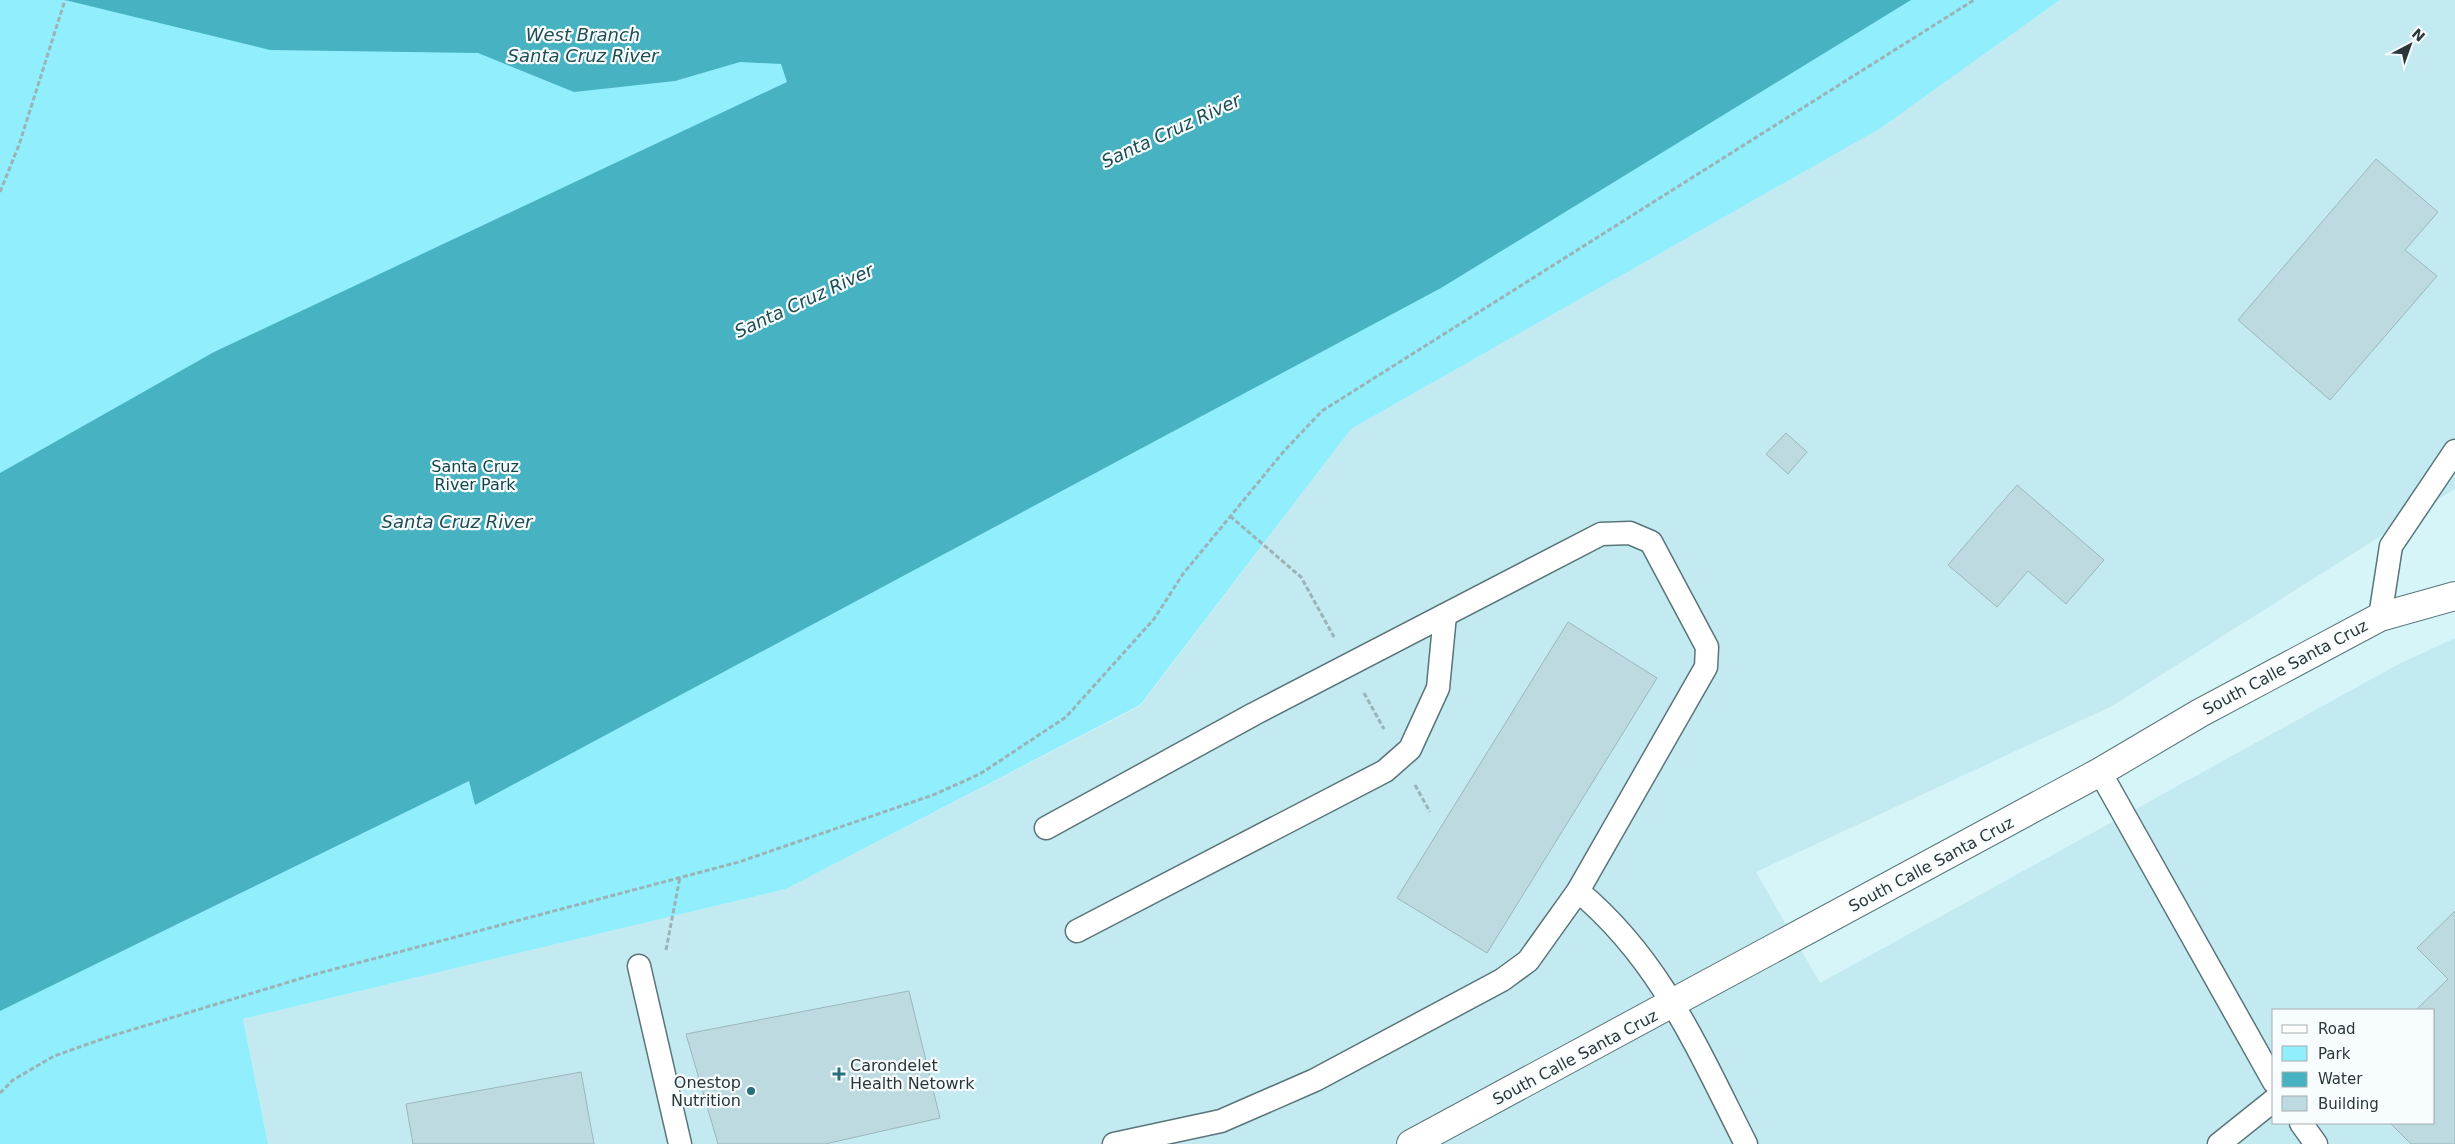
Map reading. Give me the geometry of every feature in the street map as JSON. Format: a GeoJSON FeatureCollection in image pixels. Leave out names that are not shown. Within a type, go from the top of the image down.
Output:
{"type":"FeatureCollection","features":[{"type":"Feature","properties":{"kind":"street","name":"South Calle Santa Cruz"},"geometry":{"type":"LineString","coordinates":[[1411,1144],[2100,772],[2200,713],[2380,617],[2455,596]]}},
{"type":"Feature","properties":{"kind":"lane"},"geometry":{"type":"LineString","coordinates":[[2380,617],[2391,546],[2455,451]]}},
{"type":"Feature","properties":{"kind":"lane"},"geometry":{"type":"LineString","coordinates":[[1046,828],[1254,714],[1601,534],[1630,533],[1651,542],[1706,647],[1706,667],[1578,891],[1528,961],[1502,980],[1315,1080],[1230,1117],[1114,1144]]}},
{"type":"Feature","properties":{"kind":"lane"},"geometry":{"type":"LineString","coordinates":[[1077,931],[1385,771],[1410,749],[1438,688],[1445,615]]}},
{"type":"Feature","properties":{"kind":"lane"},"geometry":{"type":"LineString","coordinates":[[2100,772],[2272,1078]]}},
{"type":"Feature","properties":{"kind":"lane"},"geometry":{"type":"LineString","coordinates":[[1578,891],[1603,912],[1629,940],[1674,1003],[1746,1144]]}},
{"type":"Feature","properties":{"kind":"lane"},"geometry":{"type":"LineString","coordinates":[[639,966],[680,1144]]}},
{"type":"Feature","properties":{"kind":"lane"},"geometry":{"type":"LineString","coordinates":[[2219,1144],[2272,1102]]}},
{"type":"Feature","properties":{"kind":"lane"},"geometry":{"type":"LineString","coordinates":[[2302,1124],[2316,1144]]}},
{"type":"Feature","properties":{"kind":"path"},"geometry":{"type":"LineString","coordinates":[[0,192],[19,145],[64,0]]}},
{"type":"Feature","properties":{"kind":"path"},"geometry":{"type":"LineString","coordinates":[[0,1093],[13,1080],[33,1066],[54,1056],[108,1037],[312,975],[738,862],[933,795],[980,774],[1066,717],[1154,619],[1183,574],[1284,451],[1322,411],[1974,0]]}},
{"type":"Feature","properties":{"kind":"path"},"geometry":{"type":"LineString","coordinates":[[666,951],[680,877]]}},
{"type":"Feature","properties":{"kind":"shaded area"},"geometry":{"type":"Polygon","coordinates":[[[2060,0],[2455,0],[2455,489],[2112,706],[1756,872],[1820,983],[2397,665],[2455,638],[2455,1144],[268,1144],[243,1019],[786,889],[1140,706],[1351,429],[1881,128],[2060,0]]]}},
{"type":"Feature","properties":{"kind":"green space","name":"Santa Cruz River Park"},"geometry":{"type":"Polygon","coordinates":[[[0,0],[2060,0],[1881,128],[1351,429],[1140,705],[786,889],[243,1019],[268,1144],[0,1144],[0,0]]]}},
{"type":"Feature","properties":{"kind":"water","name":"Santa Cruz River"},"geometry":{"type":"Polygon","coordinates":[[[65,0],[1911,0],[1441,288],[475,805],[469,781],[0,1011],[0,473],[214,352],[787,82],[781,64],[740,62],[675,81],[574,92],[478,53],[270,50],[65,0]]]}},
{"type":"Feature","properties":{"kind":"building"},"geometry":{"type":"Polygon","coordinates":[[[2376,159],[2438,212],[2405,250],[2437,276],[2330,400],[2238,320],[2376,159]]]}},
{"type":"Feature","properties":{"kind":"building"},"geometry":{"type":"Polygon","coordinates":[[[1786,433],[1807,452],[1788,474],[1766,454],[1786,433]]]}},
{"type":"Feature","properties":{"kind":"building"},"geometry":{"type":"Polygon","coordinates":[[[2017,485],[2104,560],[2066,604],[2028,571],[1997,607],[1948,565],[2017,485]]]}},
{"type":"Feature","properties":{"kind":"building"},"geometry":{"type":"Polygon","coordinates":[[[1568,622],[1657,678],[1487,953],[1397,898],[1568,622]]]}},
{"type":"Feature","properties":{"kind":"building"},"geometry":{"type":"Polygon","coordinates":[[[2455,911],[2455,1144],[2411,1144],[2391,1124],[2435,1124],[2435,1009],[2417,1009],[2448,979],[2417,948],[2455,911]]]}},
{"type":"Feature","properties":{"kind":"building"},"geometry":{"type":"Polygon","coordinates":[[[909,991],[940,1118],[825,1144],[718,1144],[686,1034],[909,991]]]}},
{"type":"Feature","properties":{"kind":"building"},"geometry":{"type":"Polygon","coordinates":[[[581,1072],[594,1144],[413,1144],[406,1104],[581,1072]]]}},
{"type":"Feature","properties":{"kind":"place","name":"Carondelet Health Netowrk"},"geometry":{"type":"Point","coordinates":[839,1074]}},
{"type":"Feature","properties":{"kind":"place","name":"Onestop Nutrition"},"geometry":{"type":"Point","coordinates":[751,1091]}},
{"type":"Feature","properties":{"kind":"water label","name":"West Branch Santa Cruz River"},"geometry":{"type":"Point","coordinates":[583,45]}}]}
